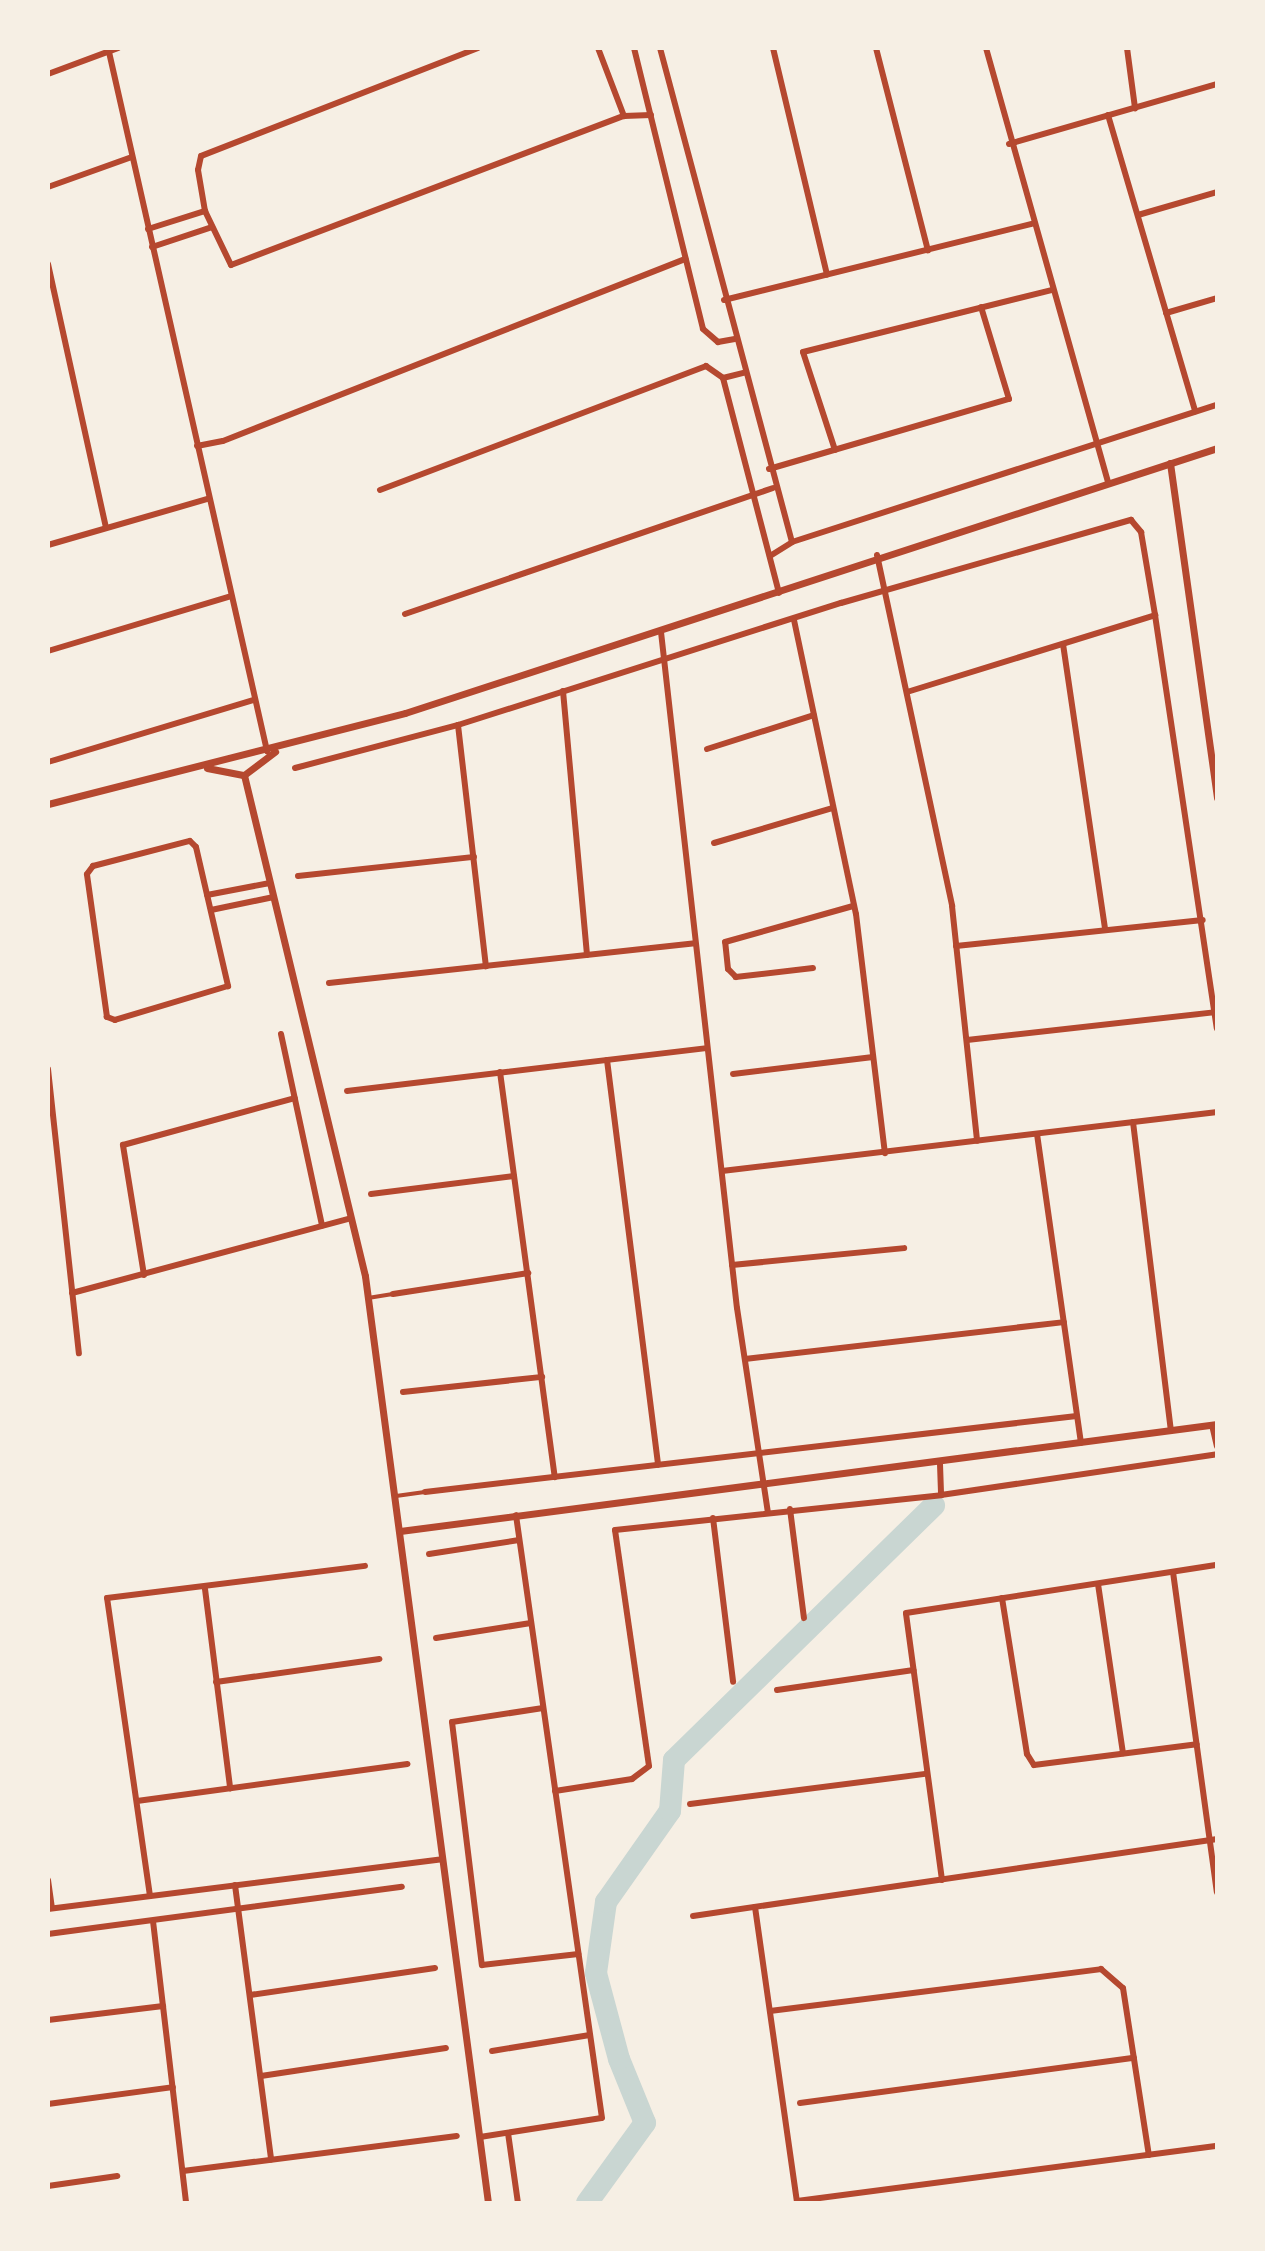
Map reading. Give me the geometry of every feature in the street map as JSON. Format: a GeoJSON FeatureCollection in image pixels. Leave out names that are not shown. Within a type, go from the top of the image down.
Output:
{"type":"FeatureCollection","features":[{"type":"Feature","properties":{"kind":"street"},"geometry":{"type":"LineString","coordinates":[[48,74],[118,48]]}},
{"type":"Feature","properties":{"kind":"street"},"geometry":{"type":"LineString","coordinates":[[478,48],[215,147],[201,156],[198,170],[205,211],[231,265],[624,116],[651,115]]}},
{"type":"Feature","properties":{"kind":"street"},"geometry":{"type":"LineString","coordinates":[[598,48],[624,116]]}},
{"type":"Feature","properties":{"kind":"street"},"geometry":{"type":"LineString","coordinates":[[634,48],[709,339],[735,339]]}},
{"type":"Feature","properties":{"kind":"street"},"geometry":{"type":"LineString","coordinates":[[660,48],[773,488],[792,542]]}},
{"type":"Feature","properties":{"kind":"street"},"geometry":{"type":"LineString","coordinates":[[773,48],[827,275]]}},
{"type":"Feature","properties":{"kind":"street"},"geometry":{"type":"LineString","coordinates":[[876,48],[928,250]]}},
{"type":"Feature","properties":{"kind":"street"},"geometry":{"type":"LineString","coordinates":[[986,48],[1009,144],[1108,482]]}},
{"type":"Feature","properties":{"kind":"street"},"geometry":{"type":"LineString","coordinates":[[1127,48],[1135,108]]}},
{"type":"Feature","properties":{"kind":"street"},"geometry":{"type":"LineString","coordinates":[[109,52],[207,499],[267,751]]}},
{"type":"Feature","properties":{"kind":"street"},"geometry":{"type":"LineString","coordinates":[[1009,144],[1217,84]]}},
{"type":"Feature","properties":{"kind":"street"},"geometry":{"type":"LineString","coordinates":[[1108,115],[1195,411]]}},
{"type":"Feature","properties":{"kind":"street"},"geometry":{"type":"LineString","coordinates":[[48,187],[132,157]]}},
{"type":"Feature","properties":{"kind":"street"},"geometry":{"type":"LineString","coordinates":[[1138,215],[1217,192]]}},
{"type":"Feature","properties":{"kind":"street"},"geometry":{"type":"LineString","coordinates":[[148,229],[205,211]]}},
{"type":"Feature","properties":{"kind":"street"},"geometry":{"type":"LineString","coordinates":[[724,300],[1032,224]]}},
{"type":"Feature","properties":{"kind":"street"},"geometry":{"type":"LineString","coordinates":[[152,247],[212,227]]}},
{"type":"Feature","properties":{"kind":"street"},"geometry":{"type":"LineString","coordinates":[[197,446],[223,441],[686,259]]}},
{"type":"Feature","properties":{"kind":"street"},"geometry":{"type":"LineString","coordinates":[[48,264],[106,528]]}},
{"type":"Feature","properties":{"kind":"street"},"geometry":{"type":"LineString","coordinates":[[835,450],[803,352],[1052,290]]}},
{"type":"Feature","properties":{"kind":"street"},"geometry":{"type":"LineString","coordinates":[[1166,313],[1217,298]]}},
{"type":"Feature","properties":{"kind":"street"},"geometry":{"type":"LineString","coordinates":[[769,469],[1009,399],[981,307]]}},
{"type":"Feature","properties":{"kind":"street"},"geometry":{"type":"LineString","coordinates":[[380,490],[706,366],[723,378],[779,593]]}},
{"type":"Feature","properties":{"kind":"street"},"geometry":{"type":"LineString","coordinates":[[723,378],[743,373]]}},
{"type":"Feature","properties":{"kind":"street"},"geometry":{"type":"LineString","coordinates":[[770,556],[792,542],[1217,405]]}},
{"type":"Feature","properties":{"kind":"street"},"geometry":{"type":"LineString","coordinates":[[48,804],[267,751],[661,632],[779,593],[877,555],[1217,448]]}},
{"type":"Feature","properties":{"kind":"street"},"geometry":{"type":"LineString","coordinates":[[1170,463],[1217,798]]}},
{"type":"Feature","properties":{"kind":"street"},"geometry":{"type":"LineString","coordinates":[[405,614],[773,488]]}},
{"type":"Feature","properties":{"kind":"street"},"geometry":{"type":"LineString","coordinates":[[48,545],[207,499]]}},
{"type":"Feature","properties":{"kind":"street"},"geometry":{"type":"LineString","coordinates":[[295,768],[458,725],[885,590],[1131,520],[1141,532],[1203,920],[1217,1028]]}},
{"type":"Feature","properties":{"kind":"street"},"geometry":{"type":"LineString","coordinates":[[877,555],[956,946],[977,1141]]}},
{"type":"Feature","properties":{"kind":"street"},"geometry":{"type":"LineString","coordinates":[[48,651],[231,596]]}},
{"type":"Feature","properties":{"kind":"street"},"geometry":{"type":"LineString","coordinates":[[907,692],[1155,615]]}},
{"type":"Feature","properties":{"kind":"street"},"geometry":{"type":"LineString","coordinates":[[794,620],[853,906],[885,1153]]}},
{"type":"Feature","properties":{"kind":"street"},"geometry":{"type":"LineString","coordinates":[[661,632],[732,1265],[768,1512]]}},
{"type":"Feature","properties":{"kind":"street"},"geometry":{"type":"LineString","coordinates":[[1063,644],[1105,930]]}},
{"type":"Feature","properties":{"kind":"street"},"geometry":{"type":"LineString","coordinates":[[563,691],[587,955]]}},
{"type":"Feature","properties":{"kind":"street"},"geometry":{"type":"LineString","coordinates":[[48,762],[254,700]]}},
{"type":"Feature","properties":{"kind":"street"},"geometry":{"type":"LineString","coordinates":[[707,749],[814,715]]}},
{"type":"Feature","properties":{"kind":"street"},"geometry":{"type":"LineString","coordinates":[[458,725],[486,966]]}},
{"type":"Feature","properties":{"kind":"street"},"geometry":{"type":"LineString","coordinates":[[205,768],[244,775],[288,745]]}},
{"type":"Feature","properties":{"kind":"street"},"geometry":{"type":"LineString","coordinates":[[244,775],[368,1298],[488,2203]]}},
{"type":"Feature","properties":{"kind":"street"},"geometry":{"type":"LineString","coordinates":[[714,843],[833,808]]}},
{"type":"Feature","properties":{"kind":"street"},"geometry":{"type":"LineString","coordinates":[[190,841],[207,895],[228,986],[115,1020],[107,1017],[87,874],[93,866],[190,841]]}},
{"type":"Feature","properties":{"kind":"street"},"geometry":{"type":"LineString","coordinates":[[298,876],[474,857]]}},
{"type":"Feature","properties":{"kind":"street"},"geometry":{"type":"LineString","coordinates":[[207,895],[270,883]]}},
{"type":"Feature","properties":{"kind":"street"},"geometry":{"type":"LineString","coordinates":[[211,910],[274,897]]}},
{"type":"Feature","properties":{"kind":"street"},"geometry":{"type":"LineString","coordinates":[[813,968],[736,977],[728,969],[725,942],[853,906]]}},
{"type":"Feature","properties":{"kind":"street"},"geometry":{"type":"LineString","coordinates":[[956,946],[1203,920]]}},
{"type":"Feature","properties":{"kind":"street"},"geometry":{"type":"LineString","coordinates":[[329,983],[695,943]]}},
{"type":"Feature","properties":{"kind":"street"},"geometry":{"type":"LineString","coordinates":[[967,1040],[1215,1012]]}},
{"type":"Feature","properties":{"kind":"street"},"geometry":{"type":"LineString","coordinates":[[281,1034],[322,1226]]}},
{"type":"Feature","properties":{"kind":"street"},"geometry":{"type":"LineString","coordinates":[[347,1091],[706,1048]]}},
{"type":"Feature","properties":{"kind":"street"},"geometry":{"type":"LineString","coordinates":[[733,1074],[873,1057]]}},
{"type":"Feature","properties":{"kind":"street"},"geometry":{"type":"LineString","coordinates":[[607,1060],[658,1465]]}},
{"type":"Feature","properties":{"kind":"street"},"geometry":{"type":"LineString","coordinates":[[48,1069],[79,1353]]}},
{"type":"Feature","properties":{"kind":"street"},"geometry":{"type":"LineString","coordinates":[[500,1072],[555,1477]]}},
{"type":"Feature","properties":{"kind":"street"},"geometry":{"type":"LineString","coordinates":[[144,1275],[123,1145],[295,1098]]}},
{"type":"Feature","properties":{"kind":"street"},"geometry":{"type":"LineString","coordinates":[[722,1171],[1217,1112]]}},
{"type":"Feature","properties":{"kind":"street"},"geometry":{"type":"LineString","coordinates":[[1133,1122],[1171,1431]]}},
{"type":"Feature","properties":{"kind":"street"},"geometry":{"type":"LineString","coordinates":[[1037,1134],[1081,1444]]}},
{"type":"Feature","properties":{"kind":"street"},"geometry":{"type":"LineString","coordinates":[[48,1171],[59,1167]]}},
{"type":"Feature","properties":{"kind":"street"},"geometry":{"type":"LineString","coordinates":[[371,1194],[514,1176]]}},
{"type":"Feature","properties":{"kind":"street"},"geometry":{"type":"LineString","coordinates":[[72,1293],[351,1218]]}},
{"type":"Feature","properties":{"kind":"street"},"geometry":{"type":"LineString","coordinates":[[732,1265],[904,1248]]}},
{"type":"Feature","properties":{"kind":"street"},"geometry":{"type":"LineString","coordinates":[[368,1298],[528,1273]]}},
{"type":"Feature","properties":{"kind":"street"},"geometry":{"type":"LineString","coordinates":[[745,1359],[1064,1322]]}},
{"type":"Feature","properties":{"kind":"street"},"geometry":{"type":"LineString","coordinates":[[403,1392],[542,1377]]}},
{"type":"Feature","properties":{"kind":"street"},"geometry":{"type":"LineString","coordinates":[[395,1496],[759,1453],[906,1440],[1077,1416]]}},
{"type":"Feature","properties":{"kind":"street"},"geometry":{"type":"LineString","coordinates":[[400,1531],[763,1480],[940,1464],[1214,1425],[1217,1446]]}},
{"type":"Feature","properties":{"kind":"street"},"geometry":{"type":"LineString","coordinates":[[555,1791],[632,1779],[649,1766],[615,1530],[941,1495],[1217,1454]]}},
{"type":"Feature","properties":{"kind":"street"},"geometry":{"type":"LineString","coordinates":[[940,1464],[941,1495]]}},
{"type":"Feature","properties":{"kind":"street"},"geometry":{"type":"LineString","coordinates":[[790,1509],[804,1618]]}},
{"type":"Feature","properties":{"kind":"street"},"geometry":{"type":"LineString","coordinates":[[480,2137],[602,2118],[516,1515]]}},
{"type":"Feature","properties":{"kind":"street"},"geometry":{"type":"LineString","coordinates":[[713,1518],[733,1682]]}},
{"type":"Feature","properties":{"kind":"street"},"geometry":{"type":"LineString","coordinates":[[429,1554],[519,1540]]}},
{"type":"Feature","properties":{"kind":"street"},"geometry":{"type":"LineString","coordinates":[[942,1880],[925,1774],[906,1613],[1217,1565]]}},
{"type":"Feature","properties":{"kind":"street"},"geometry":{"type":"LineString","coordinates":[[150,1896],[107,1598],[205,1589],[365,1566]]}},
{"type":"Feature","properties":{"kind":"street"},"geometry":{"type":"LineString","coordinates":[[1173,1572],[1214,1840],[1217,1892]]}},
{"type":"Feature","properties":{"kind":"street"},"geometry":{"type":"LineString","coordinates":[[1098,1584],[1123,1753]]}},
{"type":"Feature","properties":{"kind":"street"},"geometry":{"type":"LineString","coordinates":[[205,1589],[230,1788]]}},
{"type":"Feature","properties":{"kind":"street"},"geometry":{"type":"LineString","coordinates":[[1002,1598],[1027,1754],[1034,1765],[1197,1744]]}},
{"type":"Feature","properties":{"kind":"street"},"geometry":{"type":"LineString","coordinates":[[436,1638],[531,1623]]}},
{"type":"Feature","properties":{"kind":"street"},"geometry":{"type":"LineString","coordinates":[[216,1682],[379,1659]]}},
{"type":"Feature","properties":{"kind":"street"},"geometry":{"type":"LineString","coordinates":[[777,1690],[914,1670]]}},
{"type":"Feature","properties":{"kind":"street"},"geometry":{"type":"LineString","coordinates":[[543,1708],[452,1722],[482,1965],[578,1954]]}},
{"type":"Feature","properties":{"kind":"street"},"geometry":{"type":"LineString","coordinates":[[137,1801],[407,1764]]}},
{"type":"Feature","properties":{"kind":"street"},"geometry":{"type":"LineString","coordinates":[[690,1804],[925,1774]]}},
{"type":"Feature","properties":{"kind":"street"},"geometry":{"type":"LineString","coordinates":[[693,1916],[1214,1840]]}},
{"type":"Feature","properties":{"kind":"street"},"geometry":{"type":"LineString","coordinates":[[48,1880],[50,1909],[442,1859]]}},
{"type":"Feature","properties":{"kind":"street"},"geometry":{"type":"LineString","coordinates":[[235,1885],[271,2160]]}},
{"type":"Feature","properties":{"kind":"street"},"geometry":{"type":"LineString","coordinates":[[48,1934],[402,1887]]}},
{"type":"Feature","properties":{"kind":"street"},"geometry":{"type":"LineString","coordinates":[[755,1907],[797,2202],[1217,2146]]}},
{"type":"Feature","properties":{"kind":"street"},"geometry":{"type":"LineString","coordinates":[[153,1921],[186,2203]]}},
{"type":"Feature","properties":{"kind":"street"},"geometry":{"type":"LineString","coordinates":[[250,1995],[435,1968]]}},
{"type":"Feature","properties":{"kind":"street"},"geometry":{"type":"LineString","coordinates":[[770,2011],[1101,1969],[1123,1988],[1149,2155]]}},
{"type":"Feature","properties":{"kind":"street"},"geometry":{"type":"LineString","coordinates":[[48,2020],[163,2006]]}},
{"type":"Feature","properties":{"kind":"street"},"geometry":{"type":"LineString","coordinates":[[492,2051],[590,2035]]}},
{"type":"Feature","properties":{"kind":"street"},"geometry":{"type":"LineString","coordinates":[[261,2076],[446,2048]]}},
{"type":"Feature","properties":{"kind":"street"},"geometry":{"type":"LineString","coordinates":[[800,2103],[1134,2058]]}},
{"type":"Feature","properties":{"kind":"street"},"geometry":{"type":"LineString","coordinates":[[48,2104],[173,2087]]}},
{"type":"Feature","properties":{"kind":"street"},"geometry":{"type":"LineString","coordinates":[[508,2133],[518,2203]]}},
{"type":"Feature","properties":{"kind":"street"},"geometry":{"type":"LineString","coordinates":[[183,2171],[457,2136]]}},
{"type":"Feature","properties":{"kind":"street"},"geometry":{"type":"LineString","coordinates":[[48,2186],[117,2176]]}},
{"type":"Feature","properties":{"kind":"waterway"},"geometry":{"type":"LineString","coordinates":[[587,2203],[645,2123],[619,2059],[596,1973],[606,1902],[670,1811],[674,1760],[934,1505]]}}]}
